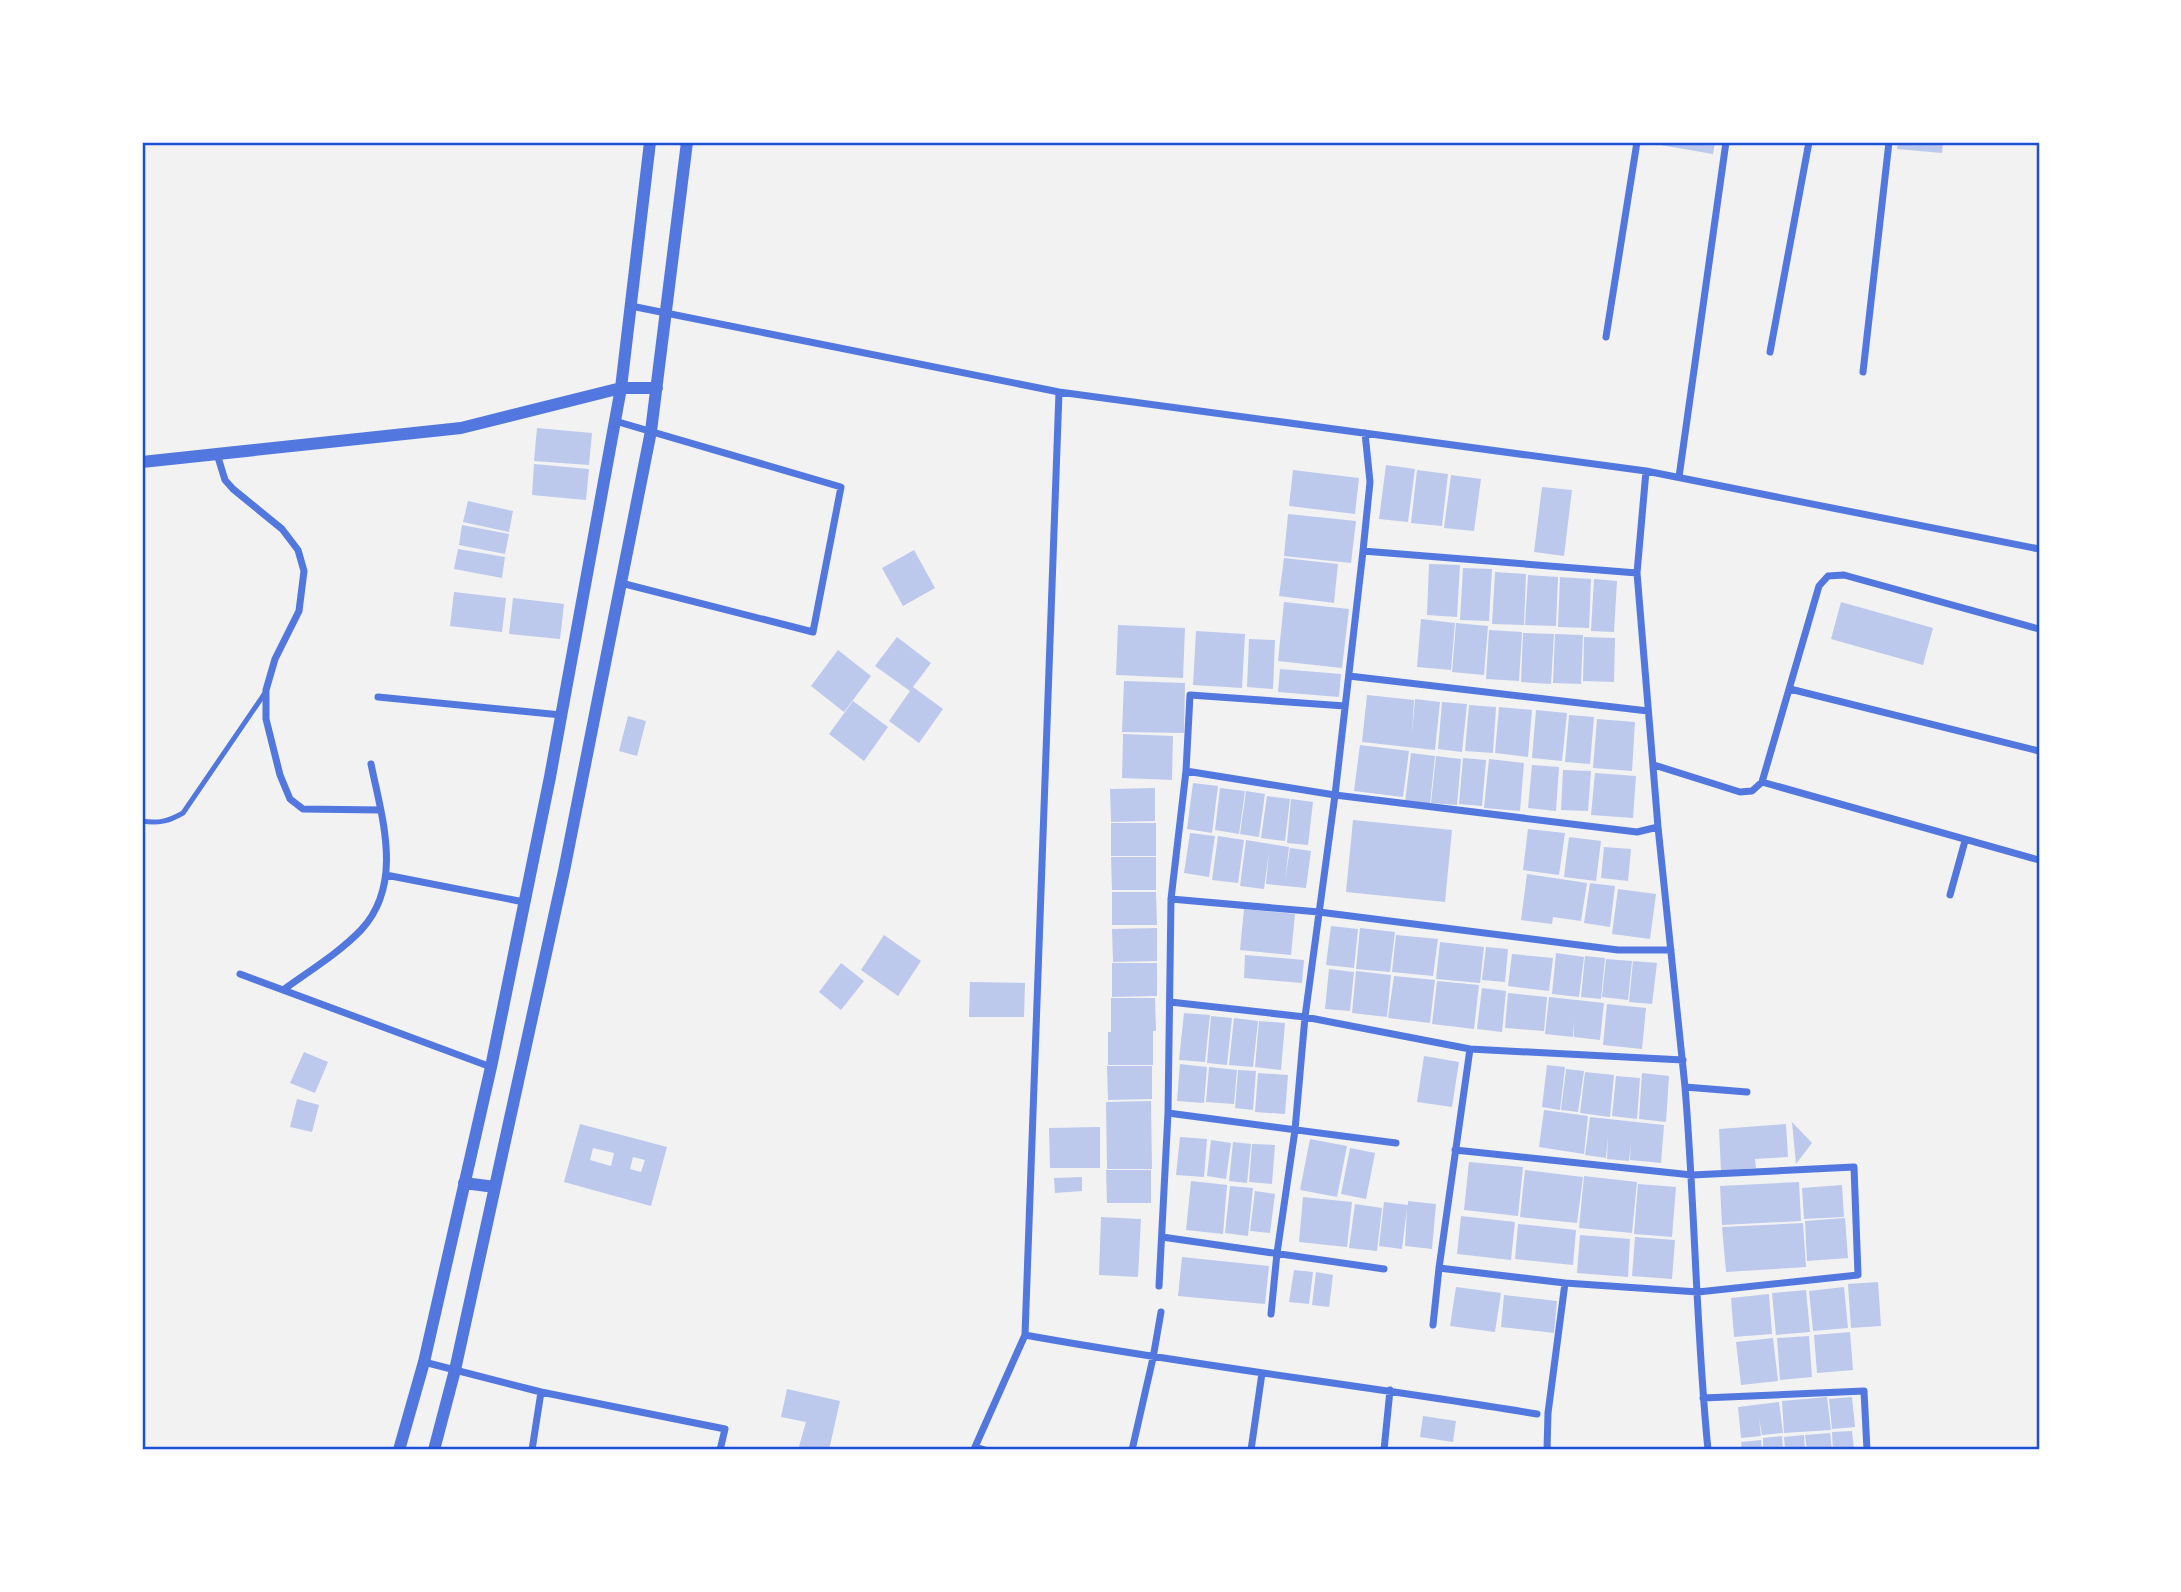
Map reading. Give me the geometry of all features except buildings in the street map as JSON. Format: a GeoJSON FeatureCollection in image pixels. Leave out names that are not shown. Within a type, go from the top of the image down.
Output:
{"type":"FeatureCollection","features":[{"type":"Feature","properties":{"kind":"street"},"geometry":{"type":"LineString","coordinates":[[399,1450],[424,1362],[491,1067],[561,715],[621,388],[650,142]]}},
{"type":"Feature","properties":{"kind":"street"},"geometry":{"type":"LineString","coordinates":[[434,1450],[455,1370],[564,871],[651,431],[687,142]]}},
{"type":"Feature","properties":{"kind":"street"},"geometry":{"type":"LineString","coordinates":[[1606,337],[1637,142]]}},
{"type":"Feature","properties":{"kind":"street"},"geometry":{"type":"LineString","coordinates":[[1679,477],[1726,142]]}},
{"type":"Feature","properties":{"kind":"street"},"geometry":{"type":"LineString","coordinates":[[1770,352],[1809,142]]}},
{"type":"Feature","properties":{"kind":"street"},"geometry":{"type":"LineString","coordinates":[[1863,372],[1889,142]]}},
{"type":"Feature","properties":{"kind":"street"},"geometry":{"type":"LineString","coordinates":[[631,306],[1059,393],[1646,471],[2039,549]]}},
{"type":"Feature","properties":{"kind":"street"},"geometry":{"type":"LineString","coordinates":[[142,462],[461,428],[621,388],[657,388]]}},
{"type":"Feature","properties":{"kind":"street"},"geometry":{"type":"LineString","coordinates":[[985,1450],[975,1447],[1025,1335],[1059,393]]}},
{"type":"Feature","properties":{"kind":"street"},"geometry":{"type":"LineString","coordinates":[[615,421],[841,487],[813,632],[621,583]]}},
{"type":"Feature","properties":{"kind":"street"},"geometry":{"type":"LineString","coordinates":[[1271,1314],[1363,551],[1370,482],[1365,433]]}},
{"type":"Feature","properties":{"kind":"street"},"geometry":{"type":"LineString","coordinates":[[216,454],[225,480],[282,528],[298,550],[304,571],[299,611],[275,659],[266,691],[266,719],[280,775],[290,799],[303,809],[380,810]]}},
{"type":"Feature","properties":{"kind":"street"},"geometry":{"type":"LineString","coordinates":[[1646,471],[1637,573],[1658,827],[1683,1060],[1708,1450]]}},
{"type":"Feature","properties":{"kind":"street"},"geometry":{"type":"LineString","coordinates":[[1363,551],[1637,573]]}},
{"type":"Feature","properties":{"kind":"street"},"geometry":{"type":"LineString","coordinates":[[1654,765],[1740,792],[1752,790],[1762,782],[1819,586],[1828,576],[1844,575],[2039,629]]}},
{"type":"Feature","properties":{"kind":"street"},"geometry":{"type":"LineString","coordinates":[[1349,676],[1648,711]]}},
{"type":"Feature","properties":{"kind":"street"},"geometry":{"type":"LineString","coordinates":[[1790,689],[2039,751]]}},
{"type":"Feature","properties":{"kind":"street"},"geometry":{"type":"LineString","coordinates":[[1159,1286],[1168,1114],[1171,899],[1186,771],[1190,695],[1345,706]]}},
{"type":"Feature","properties":{"kind":"street"},"geometry":{"type":"LineString","coordinates":[[378,697],[561,715]]}},
{"type":"Feature","properties":{"kind":"street"},"geometry":{"type":"LineString","coordinates":[[284,990],[362,929],[376,907],[388,869],[386,843],[371,764]]}},
{"type":"Feature","properties":{"kind":"street"},"geometry":{"type":"LineString","coordinates":[[1186,771],[1335,795],[1637,832],[1658,827]]}},
{"type":"Feature","properties":{"kind":"street"},"geometry":{"type":"LineString","coordinates":[[1762,782],[2039,860]]}},
{"type":"Feature","properties":{"kind":"street"},"geometry":{"type":"LineString","coordinates":[[1950,895],[1965,841]]}},
{"type":"Feature","properties":{"kind":"street"},"geometry":{"type":"LineString","coordinates":[[386,875],[524,902]]}},
{"type":"Feature","properties":{"kind":"street"},"geometry":{"type":"LineString","coordinates":[[1171,899],[1319,912],[1618,950],[1671,950]]}},
{"type":"Feature","properties":{"kind":"street"},"geometry":{"type":"LineString","coordinates":[[240,974],[491,1067]]}},
{"type":"Feature","properties":{"kind":"street"},"geometry":{"type":"LineString","coordinates":[[1170,1002],[1305,1017],[1470,1049],[1683,1060]]}},
{"type":"Feature","properties":{"kind":"street"},"geometry":{"type":"LineString","coordinates":[[1433,1325],[1470,1049]]}},
{"type":"Feature","properties":{"kind":"street"},"geometry":{"type":"LineString","coordinates":[[1685,1087],[1747,1093]]}},
{"type":"Feature","properties":{"kind":"street"},"geometry":{"type":"LineString","coordinates":[[1168,1114],[1396,1143]]}},
{"type":"Feature","properties":{"kind":"street"},"geometry":{"type":"LineString","coordinates":[[1439,1269],[1565,1283],[1698,1292],[1858,1275],[1854,1167],[1692,1175],[1455,1150]]}},
{"type":"Feature","properties":{"kind":"street"},"geometry":{"type":"LineString","coordinates":[[464,1182],[495,1187]]}},
{"type":"Feature","properties":{"kind":"street"},"geometry":{"type":"LineString","coordinates":[[1162,1237],[1384,1269]]}},
{"type":"Feature","properties":{"kind":"street"},"geometry":{"type":"LineString","coordinates":[[1547,1450],[1548,1413],[1565,1283]]}},
{"type":"Feature","properties":{"kind":"street"},"geometry":{"type":"LineString","coordinates":[[1132,1450],[1161,1312]]}},
{"type":"Feature","properties":{"kind":"street"},"geometry":{"type":"LineString","coordinates":[[1025,1335],[1153,1358],[1390,1390],[1537,1414]]}},
{"type":"Feature","properties":{"kind":"street"},"geometry":{"type":"LineString","coordinates":[[424,1362],[541,1392],[725,1429],[720,1450]]}},
{"type":"Feature","properties":{"kind":"street"},"geometry":{"type":"LineString","coordinates":[[1251,1450],[1262,1373]]}},
{"type":"Feature","properties":{"kind":"street"},"geometry":{"type":"LineString","coordinates":[[1384,1450],[1390,1390]]}},
{"type":"Feature","properties":{"kind":"street"},"geometry":{"type":"LineString","coordinates":[[1703,1398],[1864,1391],[1867,1450]]}},
{"type":"Feature","properties":{"kind":"street"},"geometry":{"type":"LineString","coordinates":[[532,1450],[541,1392]]}},
{"type":"Feature","properties":{"kind":"lane"},"geometry":{"type":"LineString","coordinates":[[142,821],[155,824],[183,813],[266,691]]}}]}
